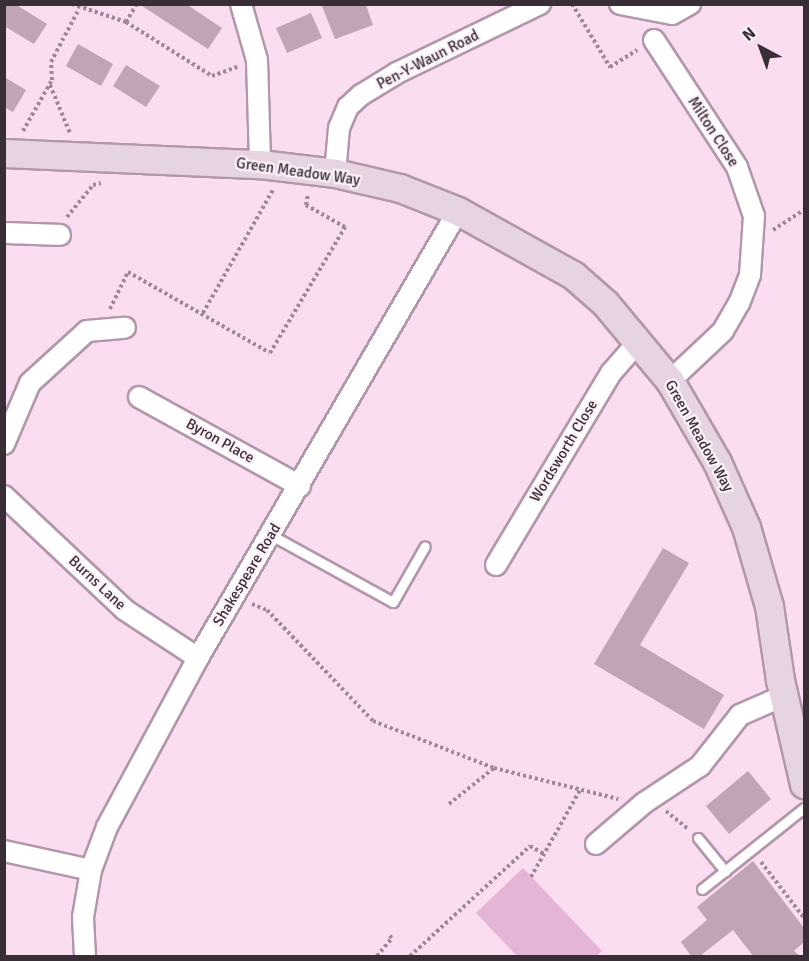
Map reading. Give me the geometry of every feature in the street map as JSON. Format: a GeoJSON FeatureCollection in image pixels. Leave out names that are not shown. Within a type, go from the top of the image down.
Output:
{"type":"FeatureCollection","features":[{"type":"Feature","properties":{"kind":"street"},"geometry":{"type":"LineString","coordinates":[[241,4],[257,60],[260,164]]}},
{"type":"Feature","properties":{"kind":"street","name":"Pen-Y-Waun Road"},"geometry":{"type":"LineString","coordinates":[[335,173],[339,128],[348,107],[361,95],[397,74],[540,4]]}},
{"type":"Feature","properties":{"kind":"street"},"geometry":{"type":"LineString","coordinates":[[620,4],[672,14],[690,4]]}},
{"type":"Feature","properties":{"kind":"street","name":"Milton Close"},"geometry":{"type":"LineString","coordinates":[[654,40],[737,167],[754,216],[750,274],[723,331],[670,381]]}},
{"type":"Feature","properties":{"kind":"street","name":"Green Meadow Way"},"geometry":{"type":"LineString","coordinates":[[11,154],[260,164],[335,173],[400,188],[458,211],[573,275],[605,303],[670,381],[717,462],[746,527],[769,606],[783,696],[800,753],[804,784]]}},
{"type":"Feature","properties":{"kind":"street","name":"Shakespeare Road"},"geometry":{"type":"LineString","coordinates":[[85,957],[83,917],[92,870],[107,827],[198,658],[458,211]]}},
{"type":"Feature","properties":{"kind":"street"},"geometry":{"type":"LineString","coordinates":[[4,233],[58,235]]}},
{"type":"Feature","properties":{"kind":"street"},"geometry":{"type":"LineString","coordinates":[[4,444],[30,384],[87,331],[125,328]]}},
{"type":"Feature","properties":{"kind":"street","name":"Wordsworth Close"},"geometry":{"type":"LineString","coordinates":[[496,566],[611,373],[638,342]]}},
{"type":"Feature","properties":{"kind":"street","name":"Byron Place"},"geometry":{"type":"LineString","coordinates":[[139,397],[300,486]]}},
{"type":"Feature","properties":{"kind":"street","name":"Burns Lane"},"geometry":{"type":"LineString","coordinates":[[4,496],[125,609],[198,658]]}},
{"type":"Feature","properties":{"kind":"street"},"geometry":{"type":"LineString","coordinates":[[596,844],[654,796],[700,766],[740,715],[783,696]]}},
{"type":"Feature","properties":{"kind":"street"},"geometry":{"type":"LineString","coordinates":[[4,850],[92,870]]}},
{"type":"Feature","properties":{"kind":"lane"},"geometry":{"type":"LineString","coordinates":[[271,535],[393,602],[425,546]]}},
{"type":"Feature","properties":{"kind":"lane"},"geometry":{"type":"LineString","coordinates":[[702,889],[804,808]]}},
{"type":"Feature","properties":{"kind":"lane"},"geometry":{"type":"LineString","coordinates":[[698,838],[725,871]]}},
{"type":"Feature","properties":{"kind":"path"},"geometry":{"type":"LineString","coordinates":[[72,4],[79,9],[126,22],[212,76],[257,60]]}},
{"type":"Feature","properties":{"kind":"path"},"geometry":{"type":"LineString","coordinates":[[126,22],[137,4]]}},
{"type":"Feature","properties":{"kind":"path"},"geometry":{"type":"LineString","coordinates":[[572,4],[610,67],[654,40]]}},
{"type":"Feature","properties":{"kind":"path"},"geometry":{"type":"LineString","coordinates":[[72,156],[70,127],[50,84],[51,62],[79,9]]}},
{"type":"Feature","properties":{"kind":"path"},"geometry":{"type":"LineString","coordinates":[[11,154],[23,127],[50,84]]}},
{"type":"Feature","properties":{"kind":"path"},"geometry":{"type":"LineString","coordinates":[[58,235],[93,185],[111,181]]}},
{"type":"Feature","properties":{"kind":"path"},"geometry":{"type":"LineString","coordinates":[[203,313],[274,188],[286,189]]}},
{"type":"Feature","properties":{"kind":"path"},"geometry":{"type":"LineString","coordinates":[[102,330],[128,273],[203,313],[270,353],[345,227],[306,205],[309,191],[297,190]]}},
{"type":"Feature","properties":{"kind":"path"},"geometry":{"type":"LineString","coordinates":[[754,242],[804,210]]}},
{"type":"Feature","properties":{"kind":"path"},"geometry":{"type":"LineString","coordinates":[[234,597],[267,610],[373,721],[494,768],[625,801]]}},
{"type":"Feature","properties":{"kind":"path"},"geometry":{"type":"LineString","coordinates":[[449,804],[494,768]]}},
{"type":"Feature","properties":{"kind":"path"},"geometry":{"type":"LineString","coordinates":[[531,877],[580,790]]}},
{"type":"Feature","properties":{"kind":"path"},"geometry":{"type":"LineString","coordinates":[[654,796],[698,838]]}},
{"type":"Feature","properties":{"kind":"path"},"geometry":{"type":"LineString","coordinates":[[410,957],[530,846],[544,854]]}},
{"type":"Feature","properties":{"kind":"path"},"geometry":{"type":"LineString","coordinates":[[751,850],[804,918]]}},
{"type":"Feature","properties":{"kind":"path"},"geometry":{"type":"LineString","coordinates":[[377,957],[392,938],[389,935]]}},
{"type":"Feature","properties":{"kind":"shaded area"},"geometry":{"type":"Polygon","coordinates":[[[523,868],[602,951],[596,956],[517,956],[476,913],[523,868]]]}},
{"type":"Feature","properties":{"kind":"building"},"geometry":{"type":"Polygon","coordinates":[[[4,4],[15,4],[47,24],[34,44],[4,26],[4,4]]]}},
{"type":"Feature","properties":{"kind":"building"},"geometry":{"type":"Polygon","coordinates":[[[139,4],[186,4],[222,28],[208,49],[139,4]]]}},
{"type":"Feature","properties":{"kind":"building"},"geometry":{"type":"Polygon","coordinates":[[[366,5],[373,25],[335,39],[322,6],[366,5]]]}},
{"type":"Feature","properties":{"kind":"building"},"geometry":{"type":"Polygon","coordinates":[[[311,13],[322,38],[287,53],[276,28],[311,13]]]}},
{"type":"Feature","properties":{"kind":"building"},"geometry":{"type":"Polygon","coordinates":[[[78,44],[113,64],[101,86],[66,66],[78,44]]]}},
{"type":"Feature","properties":{"kind":"building"},"geometry":{"type":"Polygon","coordinates":[[[126,65],[160,86],[146,107],[113,86],[126,65]]]}},
{"type":"Feature","properties":{"kind":"building"},"geometry":{"type":"Polygon","coordinates":[[[4,77],[26,90],[13,112],[4,107],[4,77]]]}},
{"type":"Feature","properties":{"kind":"building"},"geometry":{"type":"Polygon","coordinates":[[[663,548],[689,563],[640,645],[724,695],[704,729],[594,664],[663,548]]]}},
{"type":"Feature","properties":{"kind":"building"},"geometry":{"type":"Polygon","coordinates":[[[748,771],[771,799],[729,834],[706,806],[748,771]]]}},
{"type":"Feature","properties":{"kind":"building"},"geometry":{"type":"Polygon","coordinates":[[[753,861],[804,928],[804,942],[794,951],[800,956],[753,956],[733,930],[700,956],[691,956],[681,942],[707,920],[697,907],[753,861]]]}}]}
